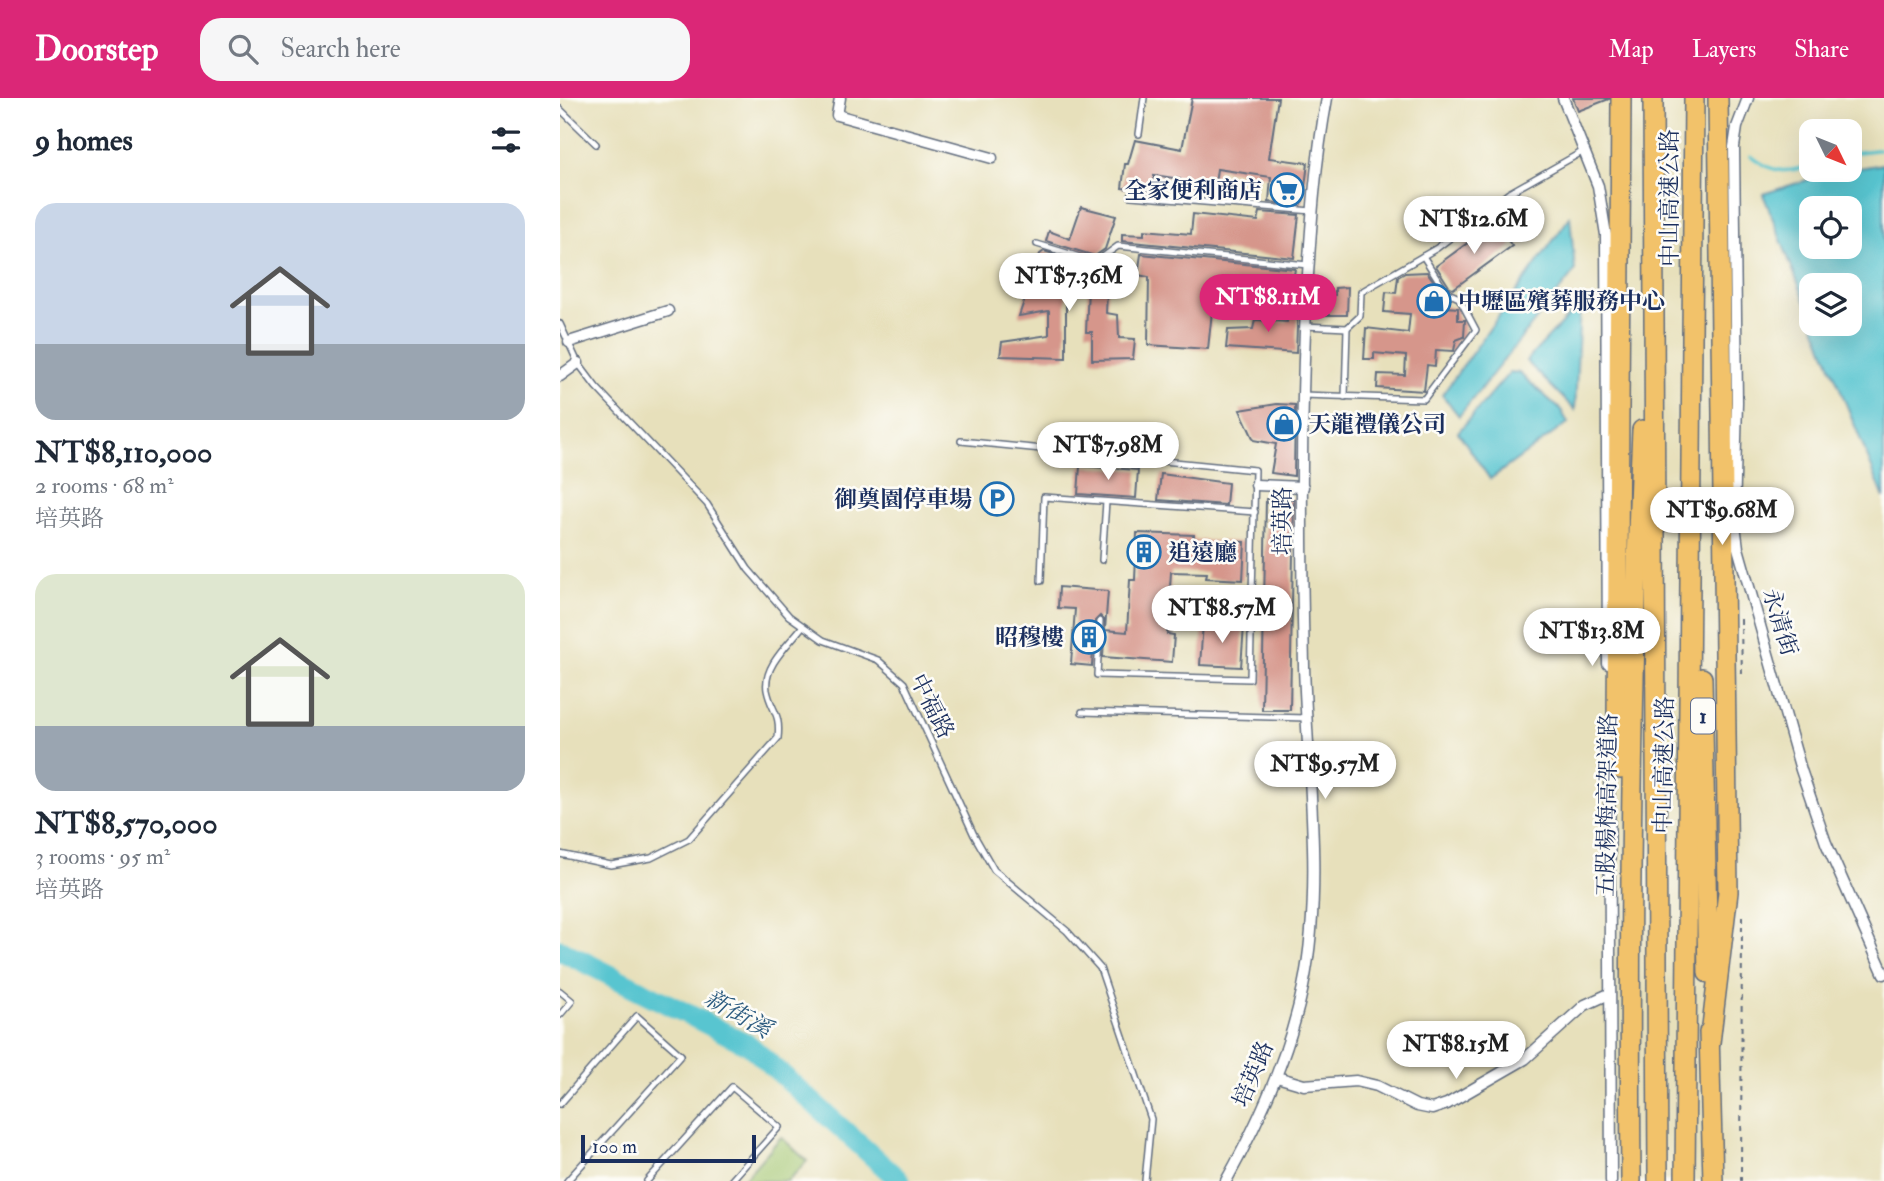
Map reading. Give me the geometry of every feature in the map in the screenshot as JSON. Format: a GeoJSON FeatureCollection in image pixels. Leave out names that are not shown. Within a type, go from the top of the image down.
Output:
{"type":"FeatureCollection","features":[{"type":"Feature","properties":{"kind":"highway"},"geometry":{"type":"LineString","coordinates":[[1621,98],[1617,718],[1629,926]]}},
{"type":"Feature","properties":{"kind":"highway","name":"中山高速公路"},"geometry":{"type":"LineString","coordinates":[[1653,98],[1658,1181]]}},
{"type":"Feature","properties":{"kind":"highway","name":"中山高速公路"},"geometry":{"type":"LineString","coordinates":[[1685,1181],[1694,98]]}},
{"type":"Feature","properties":{"kind":"highway"},"geometry":{"type":"LineString","coordinates":[[1710,1043],[1728,892],[1718,98]]}},
{"type":"Feature","properties":{"kind":"highway","name":"五股楊梅高架道路"},"geometry":{"type":"LineString","coordinates":[[1632,1181],[1629,926],[1634,592],[1653,177]]}},
{"type":"Feature","properties":{"kind":"highway","name":"1"},"geometry":{"type":"LineString","coordinates":[[1693,252],[1713,1181]]}},
{"type":"Feature","properties":{"kind":"street"},"geometry":{"type":"LineString","coordinates":[[840,98],[837,115],[992,158]]}},
{"type":"Feature","properties":{"kind":"street","name":"培英路"},"geometry":{"type":"LineString","coordinates":[[1226,1181],[1277,1077],[1290,1041],[1304,984],[1312,870],[1306,718],[1302,395],[1312,211],[1318,144],[1327,98]]}},
{"type":"Feature","properties":{"kind":"street"},"geometry":{"type":"LineString","coordinates":[[1563,98],[1582,152],[1598,186],[1606,235],[1611,1181]]}},
{"type":"Feature","properties":{"kind":"street","name":"永清街"},"geometry":{"type":"LineString","coordinates":[[1748,98],[1737,127],[1734,147],[1737,402],[1734,517],[1738,548],[1801,770],[1826,843],[1884,974]]}},
{"type":"Feature","properties":{"kind":"street"},"geometry":{"type":"LineString","coordinates":[[569,342],[668,311]]}},
{"type":"Feature","properties":{"kind":"street"},"geometry":{"type":"LineString","coordinates":[[560,376],[578,363]]}},
{"type":"Feature","properties":{"kind":"street"},"geometry":{"type":"LineString","coordinates":[[1256,485],[1303,487]]}},
{"type":"Feature","properties":{"kind":"street"},"geometry":{"type":"LineString","coordinates":[[1277,1077],[1304,1085],[1356,1081],[1377,1087],[1417,1106],[1432,1109],[1447,1104],[1525,1059],[1585,1005],[1609,994]]}},
{"type":"Feature","properties":{"kind":"lane"},"geometry":{"type":"LineString","coordinates":[[1139,134],[1144,98]]}},
{"type":"Feature","properties":{"kind":"lane"},"geometry":{"type":"LineString","coordinates":[[560,109],[596,144]]}},
{"type":"Feature","properties":{"kind":"lane"},"geometry":{"type":"LineString","coordinates":[[1305,326],[1347,328],[1360,316],[1361,292],[1423,256],[1509,193],[1582,152]]}},
{"type":"Feature","properties":{"kind":"lane"},"geometry":{"type":"LineString","coordinates":[[1131,196],[1312,211]]}},
{"type":"Feature","properties":{"kind":"lane"},"geometry":{"type":"LineString","coordinates":[[1037,244],[1096,262],[1118,246],[1308,265]]}},
{"type":"Feature","properties":{"kind":"lane"},"geometry":{"type":"LineString","coordinates":[[1302,395],[1424,399],[1476,330],[1459,299],[1446,292],[1423,256]]}},
{"type":"Feature","properties":{"kind":"lane","name":"中福路"},"geometry":{"type":"LineString","coordinates":[[560,324],[578,363],[596,387],[707,504],[748,569],[802,627],[823,640],[878,660],[904,683],[974,835],[994,870],[1067,931],[1100,968],[1151,1119],[1145,1181]]}},
{"type":"Feature","properties":{"kind":"lane"},"geometry":{"type":"LineString","coordinates":[[1345,397],[1347,328]]}},
{"type":"Feature","properties":{"kind":"lane"},"geometry":{"type":"LineString","coordinates":[[961,441],[1255,470],[1250,679],[1097,675],[1100,621]]}},
{"type":"Feature","properties":{"kind":"lane"},"geometry":{"type":"LineString","coordinates":[[1041,581],[1044,497],[1255,512]]}},
{"type":"Feature","properties":{"kind":"lane"},"geometry":{"type":"LineString","coordinates":[[1102,560],[1106,502]]}},
{"type":"Feature","properties":{"kind":"lane"},"geometry":{"type":"LineString","coordinates":[[560,854],[611,865],[651,858],[690,839],[778,738],[780,720],[767,689],[770,668],[802,627]]}},
{"type":"Feature","properties":{"kind":"lane"},"geometry":{"type":"LineString","coordinates":[[1082,712],[1306,718]]}},
{"type":"Feature","properties":{"kind":"lane"},"geometry":{"type":"LineString","coordinates":[[560,991],[572,1001],[560,1015]]}},
{"type":"Feature","properties":{"kind":"lane"},"geometry":{"type":"LineString","coordinates":[[560,1104],[637,1016],[681,1055],[567,1181]]}},
{"type":"Feature","properties":{"kind":"lane"},"geometry":{"type":"LineString","coordinates":[[647,1181],[732,1087],[779,1127],[731,1181]]}},
{"type":"Feature","properties":{"kind":"green space"},"geometry":{"type":"Polygon","coordinates":[[[781,1137],[807,1161],[788,1181],[742,1181],[781,1137]]]}},
{"type":"Feature","properties":{"kind":"water"},"geometry":{"type":"Polygon","coordinates":[[[1884,164],[1884,498],[1819,336],[1862,336],[1862,273],[1799,273],[1799,286],[1763,194],[1801,182],[1862,182],[1862,168],[1884,164]]]}},
{"type":"Feature","properties":{"kind":"water"},"geometry":{"type":"Polygon","coordinates":[[[1570,217],[1575,271],[1459,416],[1442,395],[1570,217]]]}},
{"type":"Feature","properties":{"kind":"water"},"geometry":{"type":"Polygon","coordinates":[[[1580,304],[1575,410],[1526,361],[1580,304]]]}},
{"type":"Feature","properties":{"kind":"water"},"geometry":{"type":"Polygon","coordinates":[[[1510,372],[1519,373],[1561,410],[1568,423],[1490,479],[1458,432],[1510,372]]]}},
{"type":"Feature","properties":{"kind":"building"},"geometry":{"type":"Polygon","coordinates":[[[1192,98],[1278,98],[1269,158],[1308,163],[1303,202],[1300,205],[1269,202],[1271,177],[1217,169],[1214,191],[1179,186],[1180,179],[1154,175],[1154,191],[1122,188],[1125,164],[1128,164],[1135,140],[1182,149],[1192,98]]]}},
{"type":"Feature","properties":{"kind":"building"},"geometry":{"type":"Polygon","coordinates":[[[1573,98],[1609,98],[1609,99],[1578,111],[1573,98]]]}},
{"type":"Feature","properties":{"kind":"building"},"geometry":{"type":"Polygon","coordinates":[[[1081,207],[1116,216],[1105,249],[1095,256],[1046,241],[1049,231],[1070,239],[1081,207]]]}},
{"type":"Feature","properties":{"kind":"building"},"geometry":{"type":"Polygon","coordinates":[[[1260,212],[1299,215],[1294,258],[1122,241],[1122,234],[1144,235],[1144,230],[1191,234],[1193,214],[1258,221],[1260,212]]]}},
{"type":"Feature","properties":{"kind":"building"},"geometry":{"type":"Polygon","coordinates":[[[1495,223],[1512,246],[1453,289],[1450,288],[1436,266],[1495,223]]]}},
{"type":"Feature","properties":{"kind":"building"},"geometry":{"type":"Polygon","coordinates":[[[1044,251],[1094,267],[1100,266],[1099,270],[1108,270],[1106,313],[1118,315],[1119,338],[1135,339],[1133,359],[1092,360],[1092,332],[1086,332],[1089,267],[1076,266],[1073,292],[1066,291],[1066,358],[1000,356],[1002,342],[1049,335],[1049,311],[1019,316],[1040,254],[1044,251]]]}},
{"type":"Feature","properties":{"kind":"building"},"geometry":{"type":"Polygon","coordinates":[[[1141,254],[1295,269],[1292,287],[1215,283],[1208,349],[1148,345],[1149,277],[1138,275],[1141,254]]]}},
{"type":"Feature","properties":{"kind":"building"},"geometry":{"type":"Polygon","coordinates":[[[1427,272],[1446,298],[1446,307],[1458,308],[1458,320],[1465,320],[1464,337],[1456,340],[1454,351],[1436,350],[1435,366],[1427,365],[1424,391],[1377,388],[1378,374],[1405,375],[1406,356],[1374,353],[1374,359],[1364,359],[1366,328],[1408,333],[1410,314],[1384,312],[1386,292],[1396,293],[1398,277],[1405,273],[1427,272]]]}},
{"type":"Feature","properties":{"kind":"building"},"geometry":{"type":"Polygon","coordinates":[[[1348,287],[1347,315],[1324,315],[1325,296],[1335,295],[1335,288],[1348,287]]]}},
{"type":"Feature","properties":{"kind":"building"},"geometry":{"type":"Polygon","coordinates":[[[1289,300],[1298,300],[1296,353],[1226,348],[1228,330],[1253,329],[1255,320],[1287,322],[1289,300]]]}},
{"type":"Feature","properties":{"kind":"building"},"geometry":{"type":"Polygon","coordinates":[[[1277,404],[1295,405],[1294,476],[1271,473],[1276,444],[1254,440],[1240,410],[1277,404]]]}},
{"type":"Feature","properties":{"kind":"building"},"geometry":{"type":"Polygon","coordinates":[[[1080,466],[1138,470],[1136,498],[1078,494],[1080,466]]]}},
{"type":"Feature","properties":{"kind":"building"},"geometry":{"type":"Polygon","coordinates":[[[1161,474],[1228,483],[1226,505],[1158,500],[1161,474]]]}},
{"type":"Feature","properties":{"kind":"building"},"geometry":{"type":"Polygon","coordinates":[[[1266,499],[1294,499],[1290,710],[1262,710],[1266,499]]]}},
{"type":"Feature","properties":{"kind":"building"},"geometry":{"type":"Polygon","coordinates":[[[1137,533],[1194,535],[1194,540],[1245,542],[1243,580],[1206,578],[1207,573],[1171,572],[1167,634],[1174,635],[1172,662],[1103,657],[1105,621],[1100,616],[1095,621],[1092,666],[1071,664],[1075,609],[1058,608],[1059,587],[1108,591],[1105,630],[1127,632],[1130,580],[1135,580],[1137,533]]]}},
{"type":"Feature","properties":{"kind":"building"},"geometry":{"type":"Polygon","coordinates":[[[1203,623],[1244,626],[1241,667],[1200,665],[1203,623]]]}},
{"type":"Feature","properties":{"kind":"waterway"},"geometry":{"type":"LineString","coordinates":[[1862,152],[1884,149]]}},
{"type":"Feature","properties":{"kind":"waterway"},"geometry":{"type":"LineString","coordinates":[[1751,156],[1773,169],[1787,171],[1799,169]]}},
{"type":"Feature","properties":{"kind":"waterway","name":"新街溪"},"geometry":{"type":"LineString","coordinates":[[560,950],[749,1045],[900,1181]]}},
{"type":"Feature","properties":{"kind":"place","name":"全家便利商店"},"geometry":{"type":"Point","coordinates":[1287,190]}},
{"type":"Feature","properties":{"kind":"place","name":"中壢區殯葬服務中心"},"geometry":{"type":"Point","coordinates":[1434,301]}},
{"type":"Feature","properties":{"kind":"place","name":"天龍禮儀公司"},"geometry":{"type":"Point","coordinates":[1284,424]}},
{"type":"Feature","properties":{"kind":"place","name":"御奠園停車場"},"geometry":{"type":"Point","coordinates":[997,499]}},
{"type":"Feature","properties":{"kind":"place","name":"追遠廳"},"geometry":{"type":"Point","coordinates":[1144,552]}},
{"type":"Feature","properties":{"kind":"place","name":"昭穆樓"},"geometry":{"type":"Point","coordinates":[1089,637]}}]}
